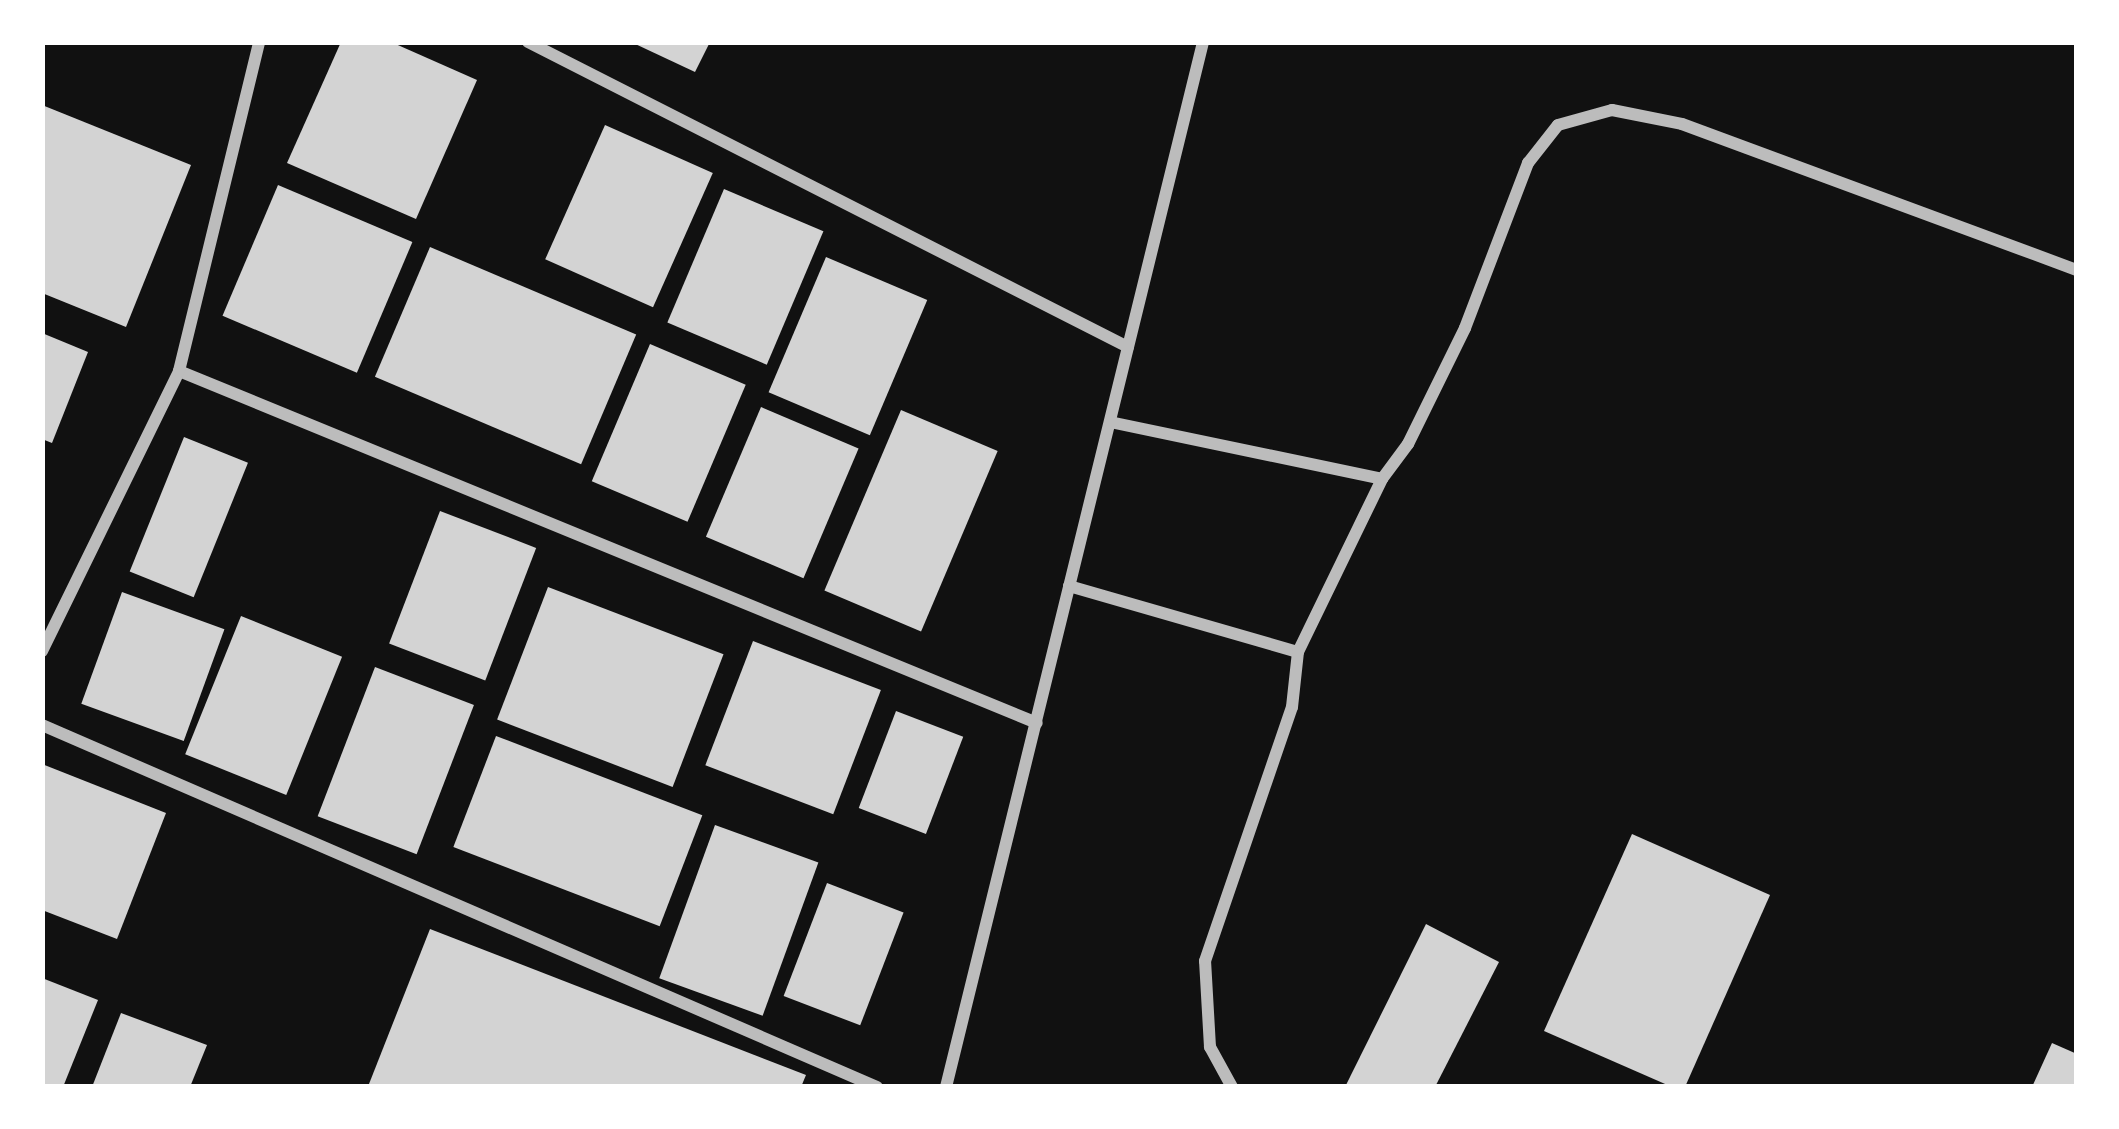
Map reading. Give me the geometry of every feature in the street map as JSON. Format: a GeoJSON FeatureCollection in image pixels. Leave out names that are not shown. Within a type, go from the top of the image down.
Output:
{"type":"FeatureCollection","features":[{"type":"Feature","properties":{"kind":"street"},"geometry":{"type":"LineString","coordinates":[[42,651],[178,370],[259,42]]}},
{"type":"Feature","properties":{"kind":"street"},"geometry":{"type":"LineString","coordinates":[[528,42],[1128,347]]}},
{"type":"Feature","properties":{"kind":"street"},"geometry":{"type":"LineString","coordinates":[[946,1087],[1203,42]]}},
{"type":"Feature","properties":{"kind":"street"},"geometry":{"type":"LineString","coordinates":[[1232,1087],[1210,1047],[1205,961],[1292,707],[1298,652],[1382,479],[1408,444],[1465,328],[1528,164],[1558,125],[1612,110],[1682,124],[2077,270]]}},
{"type":"Feature","properties":{"kind":"street"},"geometry":{"type":"LineString","coordinates":[[178,370],[1036,723]]}},
{"type":"Feature","properties":{"kind":"street"},"geometry":{"type":"LineString","coordinates":[[1110,422],[1382,479]]}},
{"type":"Feature","properties":{"kind":"street"},"geometry":{"type":"LineString","coordinates":[[1069,586],[1298,652]]}},
{"type":"Feature","properties":{"kind":"street"},"geometry":{"type":"LineString","coordinates":[[42,725],[877,1087]]}},
{"type":"Feature","properties":{"kind":"building"},"geometry":{"type":"Polygon","coordinates":[[[341,42],[391,42],[477,80],[416,219],[287,163],[341,42]]]}},
{"type":"Feature","properties":{"kind":"building"},"geometry":{"type":"Polygon","coordinates":[[[631,42],[710,42],[695,72],[631,42]]]}},
{"type":"Feature","properties":{"kind":"building"},"geometry":{"type":"Polygon","coordinates":[[[42,105],[191,165],[126,327],[42,293],[42,105]]]}},
{"type":"Feature","properties":{"kind":"building"},"geometry":{"type":"Polygon","coordinates":[[[605,125],[713,173],[653,307],[545,259],[605,125]]]}},
{"type":"Feature","properties":{"kind":"building"},"geometry":{"type":"Polygon","coordinates":[[[278,185],[412,242],[357,373],[223,316],[278,185]]]}},
{"type":"Feature","properties":{"kind":"building"},"geometry":{"type":"Polygon","coordinates":[[[724,189],[823,231],[767,365],[667,322],[724,189]]]}},
{"type":"Feature","properties":{"kind":"building"},"geometry":{"type":"Polygon","coordinates":[[[430,247],[636,335],[581,464],[375,377],[430,247]]]}},
{"type":"Feature","properties":{"kind":"building"},"geometry":{"type":"Polygon","coordinates":[[[826,257],[927,300],[870,435],[769,392],[826,257]]]}},
{"type":"Feature","properties":{"kind":"building"},"geometry":{"type":"Polygon","coordinates":[[[42,333],[88,352],[52,443],[42,439],[42,333]]]}},
{"type":"Feature","properties":{"kind":"building"},"geometry":{"type":"Polygon","coordinates":[[[650,344],[746,385],[688,522],[592,481],[650,344]]]}},
{"type":"Feature","properties":{"kind":"building"},"geometry":{"type":"Polygon","coordinates":[[[761,407],[859,448],[803,578],[706,537],[761,407]]]}},
{"type":"Feature","properties":{"kind":"building"},"geometry":{"type":"Polygon","coordinates":[[[901,410],[998,451],[921,631],[824,590],[901,410]]]}},
{"type":"Feature","properties":{"kind":"building"},"geometry":{"type":"Polygon","coordinates":[[[184,437],[248,463],[194,597],[130,571],[184,437]]]}},
{"type":"Feature","properties":{"kind":"building"},"geometry":{"type":"Polygon","coordinates":[[[440,511],[536,548],[485,680],[389,644],[440,511]]]}},
{"type":"Feature","properties":{"kind":"building"},"geometry":{"type":"Polygon","coordinates":[[[548,587],[724,654],[673,787],[497,720],[548,587]]]}},
{"type":"Feature","properties":{"kind":"building"},"geometry":{"type":"Polygon","coordinates":[[[122,592],[224,629],[184,741],[81,704],[122,592]]]}},
{"type":"Feature","properties":{"kind":"building"},"geometry":{"type":"Polygon","coordinates":[[[241,616],[342,657],[286,795],[185,754],[241,616]]]}},
{"type":"Feature","properties":{"kind":"building"},"geometry":{"type":"Polygon","coordinates":[[[753,641],[881,690],[833,814],[705,765],[753,641]]]}},
{"type":"Feature","properties":{"kind":"building"},"geometry":{"type":"Polygon","coordinates":[[[375,667],[474,705],[417,854],[318,816],[375,667]]]}},
{"type":"Feature","properties":{"kind":"building"},"geometry":{"type":"Polygon","coordinates":[[[896,711],[963,737],[926,834],[859,808],[896,711]]]}},
{"type":"Feature","properties":{"kind":"building"},"geometry":{"type":"Polygon","coordinates":[[[496,736],[702,815],[660,926],[453,847],[496,736]]]}},
{"type":"Feature","properties":{"kind":"building"},"geometry":{"type":"Polygon","coordinates":[[[42,764],[166,813],[117,939],[42,910],[42,764]]]}},
{"type":"Feature","properties":{"kind":"building"},"geometry":{"type":"Polygon","coordinates":[[[715,825],[818,863],[763,1016],[659,978],[715,825]]]}},
{"type":"Feature","properties":{"kind":"building"},"geometry":{"type":"Polygon","coordinates":[[[1632,834],[1770,895],[1685,1087],[1672,1087],[1544,1031],[1632,834]]]}},
{"type":"Feature","properties":{"kind":"building"},"geometry":{"type":"Polygon","coordinates":[[[827,883],[904,912],[860,1025],[784,996],[827,883]]]}},
{"type":"Feature","properties":{"kind":"building"},"geometry":{"type":"Polygon","coordinates":[[[1426,924],[1499,962],[1435,1087],[1345,1087],[1426,924]]]}},
{"type":"Feature","properties":{"kind":"building"},"geometry":{"type":"Polygon","coordinates":[[[430,929],[806,1075],[801,1087],[369,1084],[430,929]]]}},
{"type":"Feature","properties":{"kind":"building"},"geometry":{"type":"Polygon","coordinates":[[[42,978],[98,1000],[63,1087],[42,1087],[42,978]]]}},
{"type":"Feature","properties":{"kind":"building"},"geometry":{"type":"Polygon","coordinates":[[[121,1013],[207,1045],[190,1087],[92,1087],[121,1013]]]}},
{"type":"Feature","properties":{"kind":"building"},"geometry":{"type":"Polygon","coordinates":[[[2052,1043],[2077,1054],[2077,1087],[2032,1087],[2052,1043]]]}}]}
